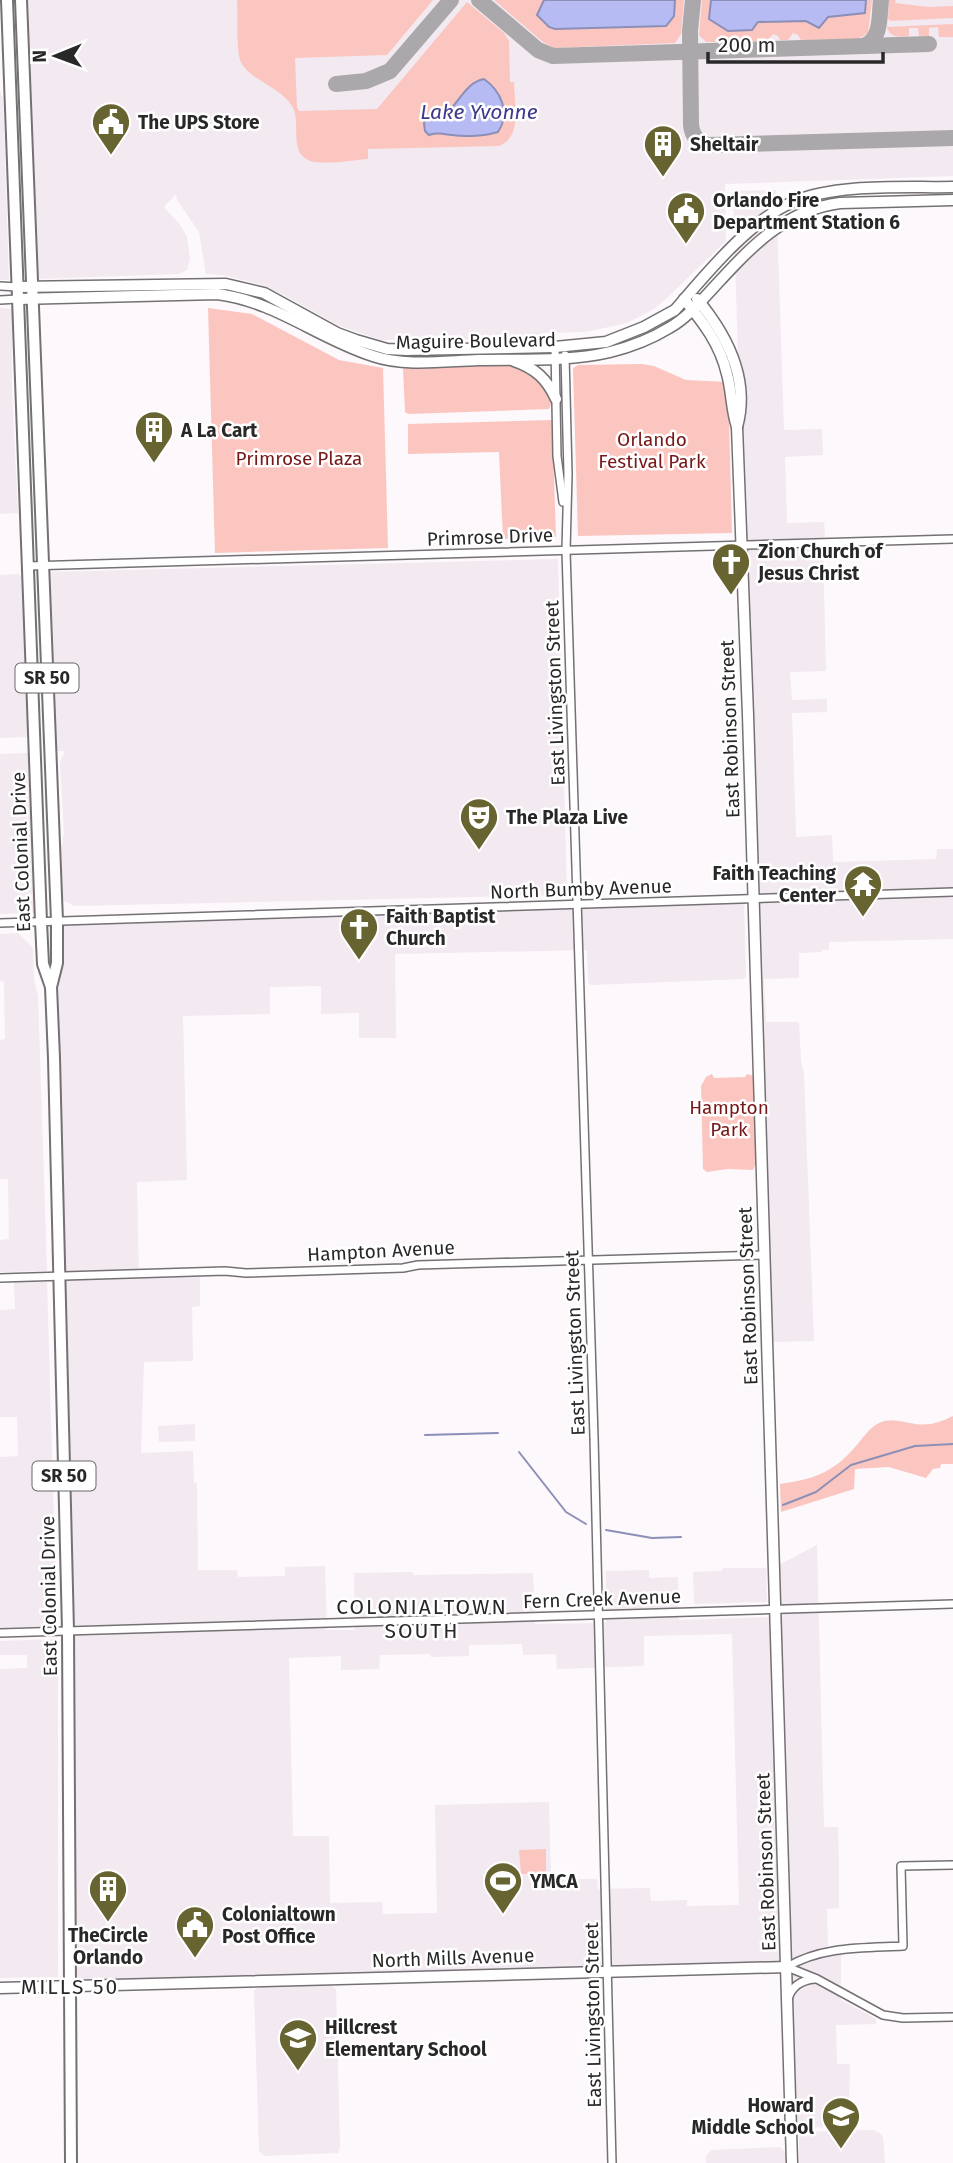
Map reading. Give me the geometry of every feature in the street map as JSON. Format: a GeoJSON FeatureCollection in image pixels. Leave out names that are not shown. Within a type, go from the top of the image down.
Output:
{"type":"FeatureCollection","features":[{"type":"Feature","properties":{"kind":"highway","name":"East Colonial Drive"},"geometry":{"type":"LineString","coordinates":[[7,0],[41,922],[43,964],[51,987]]}},
{"type":"Feature","properties":{"kind":"highway","name":"East Colonial Drive"},"geometry":{"type":"LineString","coordinates":[[21,0],[57,921],[57,963],[51,987],[68,1630],[71,2163]]}},
{"type":"Feature","properties":{"kind":"highway"},"geometry":{"type":"LineString","coordinates":[[8,36],[14,44],[17,77],[24,88]]}},
{"type":"Feature","properties":{"kind":"highway"},"geometry":{"type":"LineString","coordinates":[[10,85],[19,97],[21,171],[28,180]]}},
{"type":"Feature","properties":{"kind":"main road","name":"Maguire Boulevard"},"geometry":{"type":"LineString","coordinates":[[18,286],[32,293],[199,293],[239,297],[280,312],[340,344],[377,358],[419,361],[507,359],[606,342],[664,317],[747,233],[761,221],[793,202],[840,190],[953,187]]}},
{"type":"Feature","properties":{"kind":"main road","name":"Maguire Boulevard"},"geometry":{"type":"LineString","coordinates":[[18,299],[32,293],[226,284],[264,293],[337,332],[387,349],[610,352],[631,346],[671,327],[697,306],[766,234],[798,214],[821,205],[840,203],[953,200]]}},
{"type":"Feature","properties":{"kind":"main road","name":"East Robinson Street"},"geometry":{"type":"LineString","coordinates":[[688,295],[697,306],[722,357],[731,391],[731,410],[737,427],[792,2163]]}},
{"type":"Feature","properties":{"kind":"main road"},"geometry":{"type":"LineString","coordinates":[[507,359],[539,373],[556,399]]}},
{"type":"Feature","properties":{"kind":"main road","name":"North Mills Avenue"},"geometry":{"type":"LineString","coordinates":[[0,1988],[787,1967]]}},
{"type":"Feature","properties":{"kind":"street","name":"Maguire Boulevard"},"geometry":{"type":"LineString","coordinates":[[0,286],[18,286]]}},
{"type":"Feature","properties":{"kind":"street","name":"Maguire Boulevard"},"geometry":{"type":"LineString","coordinates":[[0,300],[18,299]]}},
{"type":"Feature","properties":{"kind":"street"},"geometry":{"type":"LineString","coordinates":[[556,399],[560,352]]}},
{"type":"Feature","properties":{"kind":"street","name":"East Livingston Street"},"geometry":{"type":"LineString","coordinates":[[560,352],[568,474],[566,551],[599,1615],[612,2163]]}},
{"type":"Feature","properties":{"kind":"street","name":"East Livingston Street"},"geometry":{"type":"LineString","coordinates":[[556,399],[557,456],[566,523]]}},
{"type":"Feature","properties":{"kind":"street","name":"Primrose Drive"},"geometry":{"type":"LineString","coordinates":[[28,566],[953,539]]}},
{"type":"Feature","properties":{"kind":"street","name":"North Bumby Avenue"},"geometry":{"type":"LineString","coordinates":[[0,923],[953,892]]}},
{"type":"Feature","properties":{"kind":"street","name":"Hampton Avenue"},"geometry":{"type":"LineString","coordinates":[[0,1278],[403,1268],[418,1265],[764,1255]]}},
{"type":"Feature","properties":{"kind":"street","name":"Fern Creek Avenue"},"geometry":{"type":"LineString","coordinates":[[0,1633],[953,1604]]}},
{"type":"Feature","properties":{"kind":"street","name":"North Mills Avenue"},"geometry":{"type":"LineString","coordinates":[[787,1967],[798,1961],[843,1949],[903,1946],[901,1866],[953,1865]]}},
{"type":"Feature","properties":{"kind":"street"},"geometry":{"type":"LineString","coordinates":[[787,1967],[817,1979],[883,2015],[903,2018],[953,2017]]}},
{"type":"Feature","properties":{"kind":"street"},"geometry":{"type":"LineString","coordinates":[[788,2000],[790,1992],[798,1983],[817,1979]]}},
{"type":"Feature","properties":{"kind":"shaded area"},"geometry":{"type":"Polygon","coordinates":[[[28,0],[953,0],[953,176],[725,184],[726,241],[654,309],[627,323],[586,332],[542,333],[542,339],[381,340],[340,326],[259,284],[206,274],[199,232],[177,200],[176,194],[164,207],[187,237],[190,259],[187,270],[179,274],[38,279],[28,0]]]}},
{"type":"Feature","properties":{"kind":"shaded area"},"geometry":{"type":"Polygon","coordinates":[[[0,91],[3,98],[9,280],[0,280],[0,91]]]}},
{"type":"Feature","properties":{"kind":"shaded area"},"geometry":{"type":"Polygon","coordinates":[[[776,190],[784,430],[822,429],[823,455],[785,457],[787,523],[824,522],[825,535],[823,551],[826,671],[790,672],[792,700],[827,699],[827,712],[792,713],[796,837],[832,835],[833,862],[936,859],[937,849],[953,849],[953,939],[829,942],[829,950],[799,953],[799,978],[764,979],[766,1022],[799,1022],[804,1074],[814,1341],[768,1342],[733,191],[776,190]]]}},
{"type":"Feature","properties":{"kind":"shaded area"},"geometry":{"type":"Polygon","coordinates":[[[0,308],[12,309],[12,392],[18,513],[0,514],[0,308]]]}},
{"type":"Feature","properties":{"kind":"shaded area"},"geometry":{"type":"Polygon","coordinates":[[[558,559],[567,895],[74,906],[63,900],[61,849],[64,833],[60,762],[65,751],[55,751],[50,572],[558,559]]]}},
{"type":"Feature","properties":{"kind":"shaded area"},"geometry":{"type":"Polygon","coordinates":[[[18,574],[22,577],[28,737],[0,738],[0,575],[18,574]]]}},
{"type":"Feature","properties":{"kind":"shaded area"},"geometry":{"type":"Polygon","coordinates":[[[28,753],[34,913],[0,914],[0,754],[28,753]]]}},
{"type":"Feature","properties":{"kind":"shaded area"},"geometry":{"type":"Polygon","coordinates":[[[744,900],[746,977],[743,979],[591,985],[588,982],[587,950],[395,954],[396,1038],[359,1038],[359,1013],[321,1014],[321,986],[270,987],[270,1014],[183,1016],[187,1180],[137,1182],[139,1278],[200,1277],[200,1306],[192,1307],[193,1361],[144,1362],[141,1453],[193,1451],[194,1483],[197,1483],[198,1570],[237,1570],[238,1577],[285,1576],[285,1567],[325,1566],[327,1630],[355,1630],[354,1573],[533,1573],[535,1624],[606,1623],[606,1571],[649,1570],[649,1578],[678,1577],[679,1620],[776,1617],[775,1567],[817,1545],[824,1827],[838,1827],[839,1861],[839,1908],[827,1909],[828,1949],[841,1949],[841,2000],[876,2019],[876,2024],[836,2025],[837,2064],[850,2064],[849,2106],[837,2106],[838,2127],[791,2128],[786,1965],[70,1987],[48,921],[744,900]],[[732,1634],[644,1636],[644,1666],[557,1669],[556,1654],[523,1655],[522,1644],[469,1645],[469,1656],[380,1655],[379,1669],[341,1670],[341,1656],[289,1658],[293,1836],[329,1836],[330,1903],[382,1902],[383,1914],[437,1913],[435,1805],[549,1802],[551,1879],[597,1879],[598,1889],[650,1888],[651,1901],[687,1900],[687,1906],[739,1905],[732,1634]]]}},
{"type":"Feature","properties":{"kind":"shaded area"},"geometry":{"type":"Polygon","coordinates":[[[18,933],[33,948],[34,979],[38,996],[47,1271],[0,1272],[0,1240],[9,1239],[8,1179],[0,1179],[0,1040],[5,1039],[4,982],[0,981],[0,934],[18,933]]]}},
{"type":"Feature","properties":{"kind":"shaded area"},"geometry":{"type":"Polygon","coordinates":[[[14,1282],[47,1282],[57,1626],[0,1628],[0,1457],[18,1456],[17,1417],[0,1417],[0,1310],[15,1309],[14,1282]]]}},
{"type":"Feature","properties":{"kind":"shaded area"},"geometry":{"type":"Polygon","coordinates":[[[195,1424],[195,1441],[159,1442],[158,1426],[195,1424]]]}},
{"type":"Feature","properties":{"kind":"shaded area"},"geometry":{"type":"Polygon","coordinates":[[[722,1568],[766,1568],[767,1602],[694,1604],[693,1572],[722,1571],[722,1568]]]}},
{"type":"Feature","properties":{"kind":"shaded area"},"geometry":{"type":"Polygon","coordinates":[[[58,1639],[58,1977],[0,1978],[0,1669],[27,1668],[27,1655],[0,1655],[0,1641],[58,1639]]]}},
{"type":"Feature","properties":{"kind":"shaded area"},"geometry":{"type":"Polygon","coordinates":[[[331,1985],[336,1989],[338,2153],[264,2156],[259,2151],[254,1991],[258,1987],[331,1985]]]}},
{"type":"Feature","properties":{"kind":"shaded area","name":"Howard Middle School"},"geometry":{"type":"Polygon","coordinates":[[[873,2130],[883,2138],[885,2163],[799,2163],[799,2132],[873,2130]]]}},
{"type":"Feature","properties":{"kind":"shaded area"},"geometry":{"type":"Polygon","coordinates":[[[780,2147],[786,2153],[786,2163],[706,2163],[706,2156],[711,2150],[780,2147]]]}},
{"type":"Feature","properties":{"kind":"green space"},"geometry":{"type":"Polygon","coordinates":[[[237,0],[433,0],[387,55],[295,58],[299,111],[377,109],[467,2],[504,33],[509,41],[510,82],[514,82],[516,109],[511,135],[507,142],[499,146],[368,149],[368,159],[328,163],[308,160],[298,150],[292,106],[249,72],[240,60],[237,0]],[[473,83],[447,115],[424,123],[425,131],[452,135],[480,136],[498,132],[473,83]]]}},
{"type":"Feature","properties":{"kind":"green space"},"geometry":{"type":"Polygon","coordinates":[[[494,0],[544,0],[537,15],[549,27],[555,29],[597,27],[674,16],[675,0],[684,0],[681,34],[675,43],[554,48],[543,42],[494,0]]]}},
{"type":"Feature","properties":{"kind":"green space"},"geometry":{"type":"Polygon","coordinates":[[[702,0],[711,0],[709,19],[754,26],[758,22],[806,21],[819,28],[828,17],[865,13],[866,0],[872,0],[868,33],[858,39],[801,40],[793,33],[788,40],[780,40],[773,34],[767,41],[706,42],[699,35],[702,0]]]}},
{"type":"Feature","properties":{"kind":"green space"},"geometry":{"type":"Polygon","coordinates":[[[889,0],[929,7],[953,6],[953,18],[891,21],[888,19],[889,0]]]}},
{"type":"Feature","properties":{"kind":"green space"},"geometry":{"type":"Polygon","coordinates":[[[953,24],[953,37],[939,37],[938,27],[929,28],[929,36],[919,36],[918,28],[909,28],[909,36],[898,36],[890,33],[887,27],[953,24]]]}},
{"type":"Feature","properties":{"kind":"green space","name":"Primrose Plaza"},"geometry":{"type":"Polygon","coordinates":[[[208,308],[252,314],[339,360],[383,368],[388,548],[215,553],[208,308]]]}},
{"type":"Feature","properties":{"kind":"green space","name":"Orlando Festival Park"},"geometry":{"type":"Polygon","coordinates":[[[515,364],[543,381],[552,402],[549,409],[405,412],[405,365],[515,364]]]}},
{"type":"Feature","properties":{"kind":"green space","name":"Orlando Festival Park"},"geometry":{"type":"Polygon","coordinates":[[[578,365],[654,366],[686,380],[728,382],[732,533],[578,536],[573,368],[578,365]]]}},
{"type":"Feature","properties":{"kind":"green space"},"geometry":{"type":"Polygon","coordinates":[[[552,420],[556,537],[503,539],[499,452],[408,454],[408,424],[552,420]]]}},
{"type":"Feature","properties":{"kind":"green space","name":"Hampton Park"},"geometry":{"type":"Polygon","coordinates":[[[712,1074],[714,1078],[745,1077],[747,1074],[753,1076],[757,1161],[753,1170],[707,1172],[703,1169],[701,1086],[706,1077],[712,1074]]]}},
{"type":"Feature","properties":{"kind":"green space"},"geometry":{"type":"Polygon","coordinates":[[[953,1416],[953,1464],[941,1464],[940,1468],[933,1469],[926,1478],[889,1467],[855,1469],[854,1489],[781,1512],[780,1484],[803,1480],[831,1469],[879,1423],[893,1420],[926,1424],[953,1416]]]}},
{"type":"Feature","properties":{"kind":"green space"},"geometry":{"type":"Polygon","coordinates":[[[546,1849],[546,1874],[521,1874],[519,1850],[546,1849]]]}},
{"type":"Feature","properties":{"kind":"water"},"geometry":{"type":"Polygon","coordinates":[[[544,0],[675,0],[674,16],[666,26],[555,29],[549,27],[537,15],[544,0]]]}},
{"type":"Feature","properties":{"kind":"water"},"geometry":{"type":"Polygon","coordinates":[[[711,0],[866,0],[865,13],[828,17],[819,28],[806,21],[758,22],[752,30],[728,31],[709,19],[711,0]]]}},
{"type":"Feature","properties":{"kind":"water","name":"Lake Yvonne"},"geometry":{"type":"Polygon","coordinates":[[[484,79],[499,96],[504,110],[498,132],[463,136],[438,133],[429,135],[425,131],[426,119],[436,119],[443,115],[470,86],[484,79]]]}},
{"type":"Feature","properties":{"kind":"waterway"},"geometry":{"type":"LineString","coordinates":[[425,1435],[498,1433]]}},
{"type":"Feature","properties":{"kind":"waterway"},"geometry":{"type":"LineString","coordinates":[[783,1505],[816,1492],[851,1465],[915,1446],[953,1444]]}},
{"type":"Feature","properties":{"kind":"waterway"},"geometry":{"type":"LineString","coordinates":[[519,1452],[566,1512],[586,1524]]}},
{"type":"Feature","properties":{"kind":"waterway"},"geometry":{"type":"LineString","coordinates":[[606,1530],[652,1538],[681,1537]]}},
{"type":"Feature","properties":{"kind":"taxiway"},"geometry":{"type":"LineString","coordinates":[[336,84],[366,81],[390,71],[451,0]]}},
{"type":"Feature","properties":{"kind":"taxiway"},"geometry":{"type":"LineString","coordinates":[[479,0],[538,50],[553,56],[929,44]]}},
{"type":"Feature","properties":{"kind":"taxiway"},"geometry":{"type":"LineString","coordinates":[[693,0],[690,31],[691,125],[694,136],[702,143],[709,145],[953,138]]}},
{"type":"Feature","properties":{"kind":"taxiway"},"geometry":{"type":"LineString","coordinates":[[864,46],[870,43],[877,33],[881,0]]}},
{"type":"Feature","properties":{"kind":"place","name":"The UPS Store"},"geometry":{"type":"Point","coordinates":[111,156]}},
{"type":"Feature","properties":{"kind":"place","name":"Sheltair"},"geometry":{"type":"Point","coordinates":[663,178]}},
{"type":"Feature","properties":{"kind":"place","name":"Orlando Fire Department Station 6"},"geometry":{"type":"Point","coordinates":[686,245]}},
{"type":"Feature","properties":{"kind":"place","name":"A La Cart"},"geometry":{"type":"Point","coordinates":[154,464]}},
{"type":"Feature","properties":{"kind":"place","name":"Zion Church of Jesus Christ"},"geometry":{"type":"Point","coordinates":[731,596]}},
{"type":"Feature","properties":{"kind":"place","name":"The Plaza Live"},"geometry":{"type":"Point","coordinates":[479,851]}},
{"type":"Feature","properties":{"kind":"place","name":"Faith Teaching Center"},"geometry":{"type":"Point","coordinates":[863,918]}},
{"type":"Feature","properties":{"kind":"place","name":"Faith Baptist Church"},"geometry":{"type":"Point","coordinates":[359,961]}},
{"type":"Feature","properties":{"kind":"place","name":"YMCA"},"geometry":{"type":"Point","coordinates":[503,1915]}},
{"type":"Feature","properties":{"kind":"place","name":"TheCircle Orlando"},"geometry":{"type":"Point","coordinates":[108,1923]}},
{"type":"Feature","properties":{"kind":"place","name":"Colonialtown Post Office"},"geometry":{"type":"Point","coordinates":[195,1959]}},
{"type":"Feature","properties":{"kind":"place","name":"Hillcrest Elementary School"},"geometry":{"type":"Point","coordinates":[298,2072]}},
{"type":"Feature","properties":{"kind":"place","name":"Howard Middle School"},"geometry":{"type":"Point","coordinates":[841,2150]}},
{"type":"Feature","properties":{"kind":"district","name":"COLONIALTOWN SOUTH"},"geometry":{"type":"Point","coordinates":[422,1619]}},
{"type":"Feature","properties":{"kind":"district","name":"MILLS 50"},"geometry":{"type":"Point","coordinates":[70,1987]}}]}
